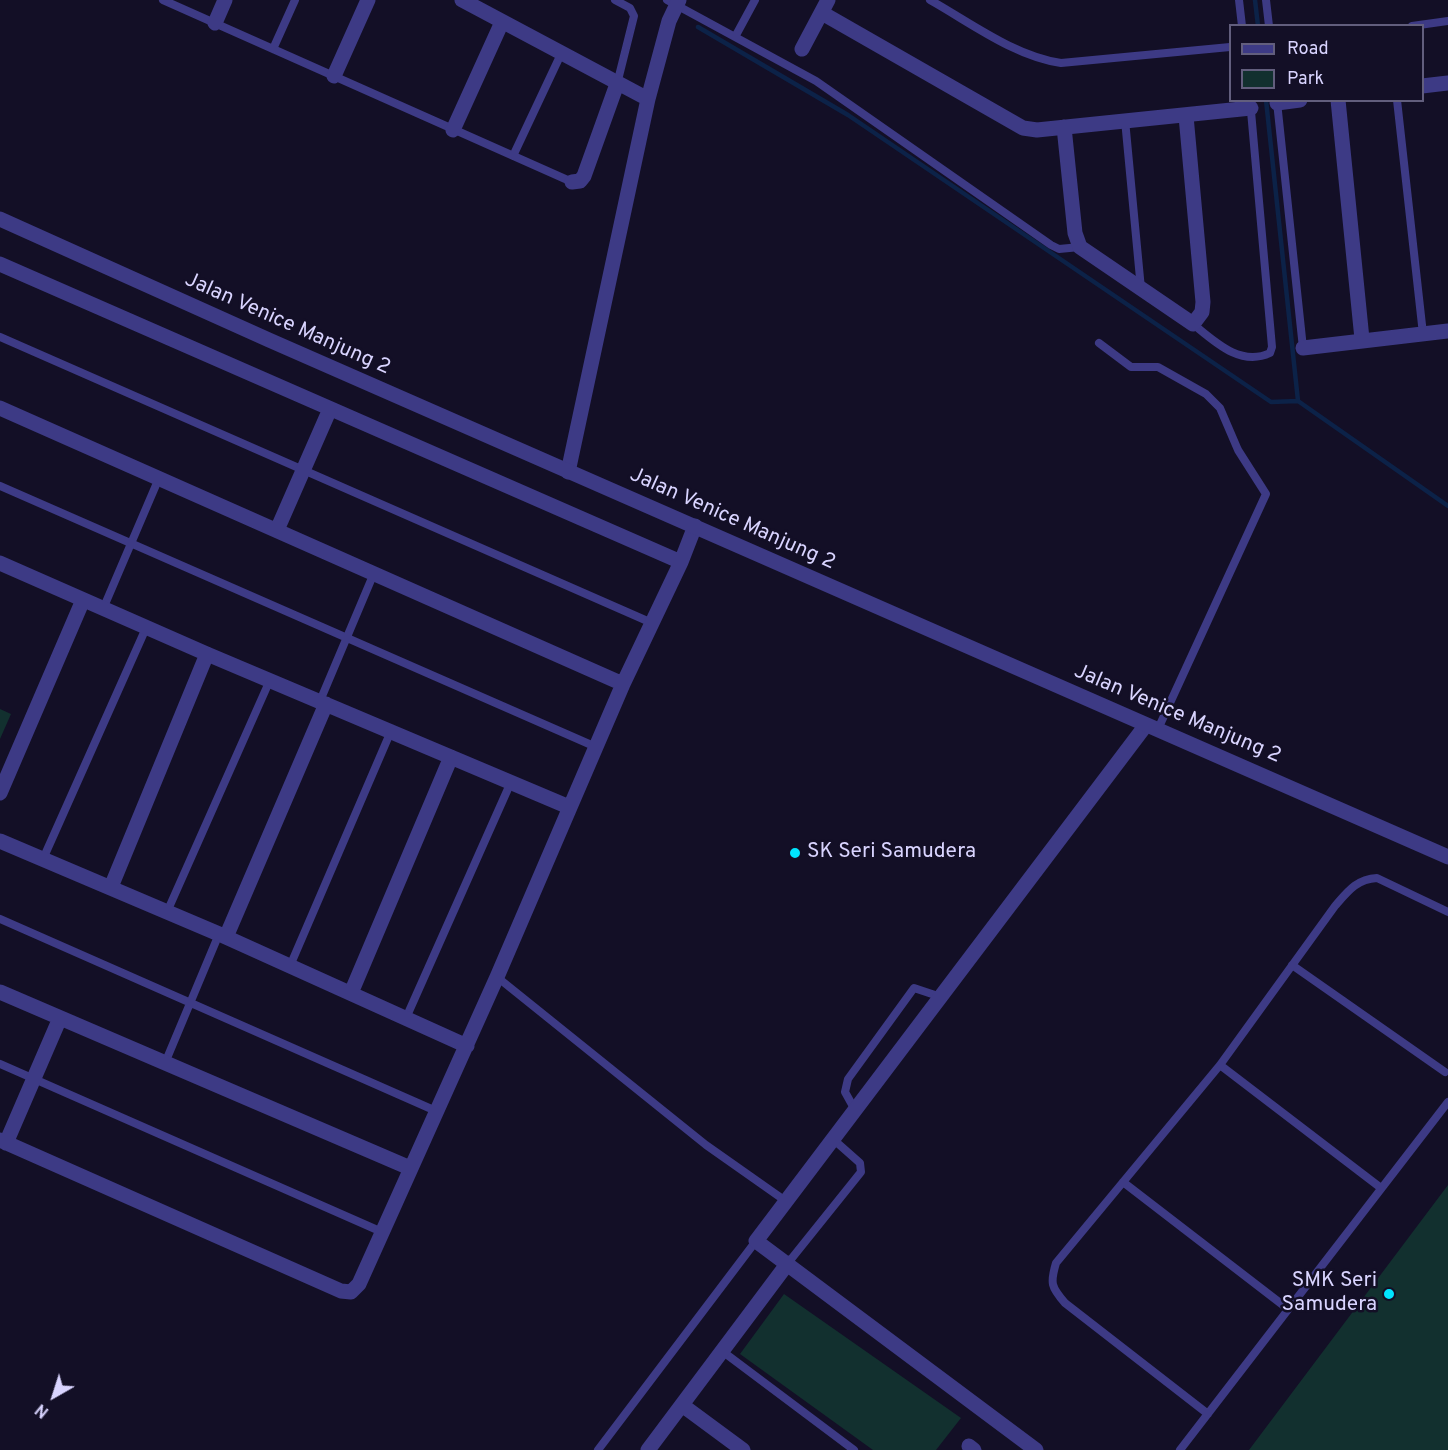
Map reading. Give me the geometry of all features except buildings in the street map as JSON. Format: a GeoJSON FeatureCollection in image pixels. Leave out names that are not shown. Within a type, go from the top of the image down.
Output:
{"type":"FeatureCollection","features":[{"type":"Feature","properties":{"kind":"street"},"geometry":{"type":"LineString","coordinates":[[215,23],[225,0]]}},
{"type":"Feature","properties":{"kind":"street"},"geometry":{"type":"LineString","coordinates":[[334,76],[368,0]]}},
{"type":"Feature","properties":{"kind":"street"},"geometry":{"type":"LineString","coordinates":[[462,0],[648,99]]}},
{"type":"Feature","properties":{"kind":"street"},"geometry":{"type":"LineString","coordinates":[[568,472],[648,99],[674,2]]}},
{"type":"Feature","properties":{"kind":"street"},"geometry":{"type":"LineString","coordinates":[[802,49],[825,7],[1023,128],[1037,130],[1186,116],[1250,104]]}},
{"type":"Feature","properties":{"kind":"street"},"geometry":{"type":"LineString","coordinates":[[453,130],[502,22]]}},
{"type":"Feature","properties":{"kind":"street"},"geometry":{"type":"LineString","coordinates":[[1424,86],[1448,83]]}},
{"type":"Feature","properties":{"kind":"street"},"geometry":{"type":"LineString","coordinates":[[572,182],[580,181],[584,176],[617,84]]}},
{"type":"Feature","properties":{"kind":"street"},"geometry":{"type":"LineString","coordinates":[[1338,102],[1362,339]]}},
{"type":"Feature","properties":{"kind":"street"},"geometry":{"type":"LineString","coordinates":[[1065,128],[1076,233],[1080,247],[1193,324],[1202,312],[1203,302],[1186,116]]}},
{"type":"Feature","properties":{"kind":"street","name":"Jalan Venice Manjung 2"},"geometry":{"type":"LineString","coordinates":[[0,219],[568,472],[1448,857]]}},
{"type":"Feature","properties":{"kind":"street"},"geometry":{"type":"LineString","coordinates":[[0,264],[681,562]]}},
{"type":"Feature","properties":{"kind":"street"},"geometry":{"type":"LineString","coordinates":[[1303,348],[1362,339],[1448,331]]}},
{"type":"Feature","properties":{"kind":"street"},"geometry":{"type":"LineString","coordinates":[[0,408],[623,684]]}},
{"type":"Feature","properties":{"kind":"street"},"geometry":{"type":"LineString","coordinates":[[277,531],[330,409]]}},
{"type":"Feature","properties":{"kind":"street"},"geometry":{"type":"LineString","coordinates":[[60,1017],[3,1142],[341,1292],[351,1292],[359,1284],[467,1046],[569,807],[623,684],[681,562],[695,526]]}},
{"type":"Feature","properties":{"kind":"street"},"geometry":{"type":"LineString","coordinates":[[0,562],[146,628],[569,807]]}},
{"type":"Feature","properties":{"kind":"street"},"geometry":{"type":"LineString","coordinates":[[0,793],[83,600]]}},
{"type":"Feature","properties":{"kind":"street"},"geometry":{"type":"LineString","coordinates":[[111,888],[207,654]]}},
{"type":"Feature","properties":{"kind":"street"},"geometry":{"type":"LineString","coordinates":[[222,936],[323,703]]}},
{"type":"Feature","properties":{"kind":"street"},"geometry":{"type":"LineString","coordinates":[[1036,1450],[756,1241],[941,997],[1152,727]]}},
{"type":"Feature","properties":{"kind":"street"},"geometry":{"type":"LineString","coordinates":[[351,993],[452,757]]}},
{"type":"Feature","properties":{"kind":"street"},"geometry":{"type":"LineString","coordinates":[[0,841],[222,936],[467,1046]]}},
{"type":"Feature","properties":{"kind":"street"},"geometry":{"type":"LineString","coordinates":[[0,992],[410,1168]]}},
{"type":"Feature","properties":{"kind":"street"},"geometry":{"type":"LineString","coordinates":[[648,1450],[788,1263]]}},
{"type":"Feature","properties":{"kind":"street"},"geometry":{"type":"LineString","coordinates":[[682,1406],[743,1450]]}},
{"type":"Feature","properties":{"kind":"lane"},"geometry":{"type":"LineString","coordinates":[[164,0],[572,182]]}},
{"type":"Feature","properties":{"kind":"lane"},"geometry":{"type":"LineString","coordinates":[[273,49],[295,0]]}},
{"type":"Feature","properties":{"kind":"lane"},"geometry":{"type":"LineString","coordinates":[[615,0],[630,8],[634,16],[617,84]]}},
{"type":"Feature","properties":{"kind":"lane"},"geometry":{"type":"LineString","coordinates":[[735,37],[755,0]]}},
{"type":"Feature","properties":{"kind":"lane"},"geometry":{"type":"LineString","coordinates":[[930,0],[1015,48],[1046,61],[1061,63],[1229,47]]}},
{"type":"Feature","properties":{"kind":"lane"},"geometry":{"type":"LineString","coordinates":[[1239,0],[1242,24]]}},
{"type":"Feature","properties":{"kind":"lane"},"geometry":{"type":"LineString","coordinates":[[1266,0],[1269,24]]}},
{"type":"Feature","properties":{"kind":"lane"},"geometry":{"type":"LineString","coordinates":[[674,2],[816,81],[1051,245],[1067,250],[1080,247]]}},
{"type":"Feature","properties":{"kind":"lane"},"geometry":{"type":"LineString","coordinates":[[1424,24],[1448,21]]}},
{"type":"Feature","properties":{"kind":"lane"},"geometry":{"type":"LineString","coordinates":[[513,156],[561,54]]}},
{"type":"Feature","properties":{"kind":"lane"},"geometry":{"type":"LineString","coordinates":[[1277,102],[1303,348]]}},
{"type":"Feature","properties":{"kind":"lane"},"geometry":{"type":"LineString","coordinates":[[1397,102],[1424,334]]}},
{"type":"Feature","properties":{"kind":"lane"},"geometry":{"type":"LineString","coordinates":[[1193,324],[1228,351],[1236,354],[1265,355],[1270,353],[1250,104]]}},
{"type":"Feature","properties":{"kind":"lane"},"geometry":{"type":"LineString","coordinates":[[1125,120],[1141,289]]}},
{"type":"Feature","properties":{"kind":"lane"},"geometry":{"type":"LineString","coordinates":[[0,338],[652,623]]}},
{"type":"Feature","properties":{"kind":"lane"},"geometry":{"type":"LineString","coordinates":[[1100,343],[1131,367],[1158,367],[1206,394],[1220,408],[1238,450],[1266,494],[1152,727]]}},
{"type":"Feature","properties":{"kind":"lane"},"geometry":{"type":"LineString","coordinates":[[103,609],[159,478]]}},
{"type":"Feature","properties":{"kind":"lane"},"geometry":{"type":"LineString","coordinates":[[0,486],[596,747]]}},
{"type":"Feature","properties":{"kind":"lane"},"geometry":{"type":"LineString","coordinates":[[323,703],[374,573]]}},
{"type":"Feature","properties":{"kind":"lane"},"geometry":{"type":"LineString","coordinates":[[44,859],[146,628]]}},
{"type":"Feature","properties":{"kind":"lane"},"geometry":{"type":"LineString","coordinates":[[167,912],[270,681]]}},
{"type":"Feature","properties":{"kind":"lane"},"geometry":{"type":"LineString","coordinates":[[290,966],[391,731]]}},
{"type":"Feature","properties":{"kind":"lane"},"geometry":{"type":"LineString","coordinates":[[406,1018],[512,782]]}},
{"type":"Feature","properties":{"kind":"lane"},"geometry":{"type":"LineString","coordinates":[[1208,1414],[1065,1303],[1055,1292],[1051,1280],[1056,1263],[1220,1065],[1335,906],[1353,885],[1366,878],[1377,878],[1448,912]]}},
{"type":"Feature","properties":{"kind":"lane"},"geometry":{"type":"LineString","coordinates":[[0,919],[436,1112]]}},
{"type":"Feature","properties":{"kind":"lane"},"geometry":{"type":"LineString","coordinates":[[165,1063],[190,1002],[222,936]]}},
{"type":"Feature","properties":{"kind":"lane"},"geometry":{"type":"LineString","coordinates":[[1292,965],[1444,1072]]}},
{"type":"Feature","properties":{"kind":"lane"},"geometry":{"type":"LineString","coordinates":[[497,977],[706,1146],[787,1202]]}},
{"type":"Feature","properties":{"kind":"lane"},"geometry":{"type":"LineString","coordinates":[[855,1111],[845,1092],[848,1078],[914,988],[941,997]]}},
{"type":"Feature","properties":{"kind":"lane"},"geometry":{"type":"LineString","coordinates":[[0,1064],[382,1232]]}},
{"type":"Feature","properties":{"kind":"lane"},"geometry":{"type":"LineString","coordinates":[[1220,1065],[1381,1188]]}},
{"type":"Feature","properties":{"kind":"lane"},"geometry":{"type":"LineString","coordinates":[[1180,1450],[1448,1102]]}},
{"type":"Feature","properties":{"kind":"lane"},"geometry":{"type":"LineString","coordinates":[[788,1263],[861,1173],[860,1162],[834,1140]]}},
{"type":"Feature","properties":{"kind":"lane"},"geometry":{"type":"LineString","coordinates":[[1123,1182],[1288,1309]]}},
{"type":"Feature","properties":{"kind":"lane"},"geometry":{"type":"LineString","coordinates":[[598,1450],[756,1241]]}},
{"type":"Feature","properties":{"kind":"lane"},"geometry":{"type":"LineString","coordinates":[[722,1351],[854,1450]]}},
{"type":"Feature","properties":{"kind":"green space"},"geometry":{"type":"Polygon","coordinates":[[[0,709],[11,714],[0,739],[0,709]]]}},
{"type":"Feature","properties":{"kind":"green space","name":"SMK Seri Samudera"},"geometry":{"type":"Polygon","coordinates":[[[1448,1185],[1448,1450],[1249,1450],[1448,1185]]]}},
{"type":"Feature","properties":{"kind":"green space"},"geometry":{"type":"Polygon","coordinates":[[[784,1294],[961,1418],[936,1450],[873,1450],[740,1354],[784,1294]]]}},
{"type":"Feature","properties":{"kind":"waterway"},"geometry":{"type":"LineString","coordinates":[[1255,0],[1258,24]]}},
{"type":"Feature","properties":{"kind":"waterway"},"geometry":{"type":"LineString","coordinates":[[698,27],[848,115],[1271,402],[1298,401],[1448,506]]}},
{"type":"Feature","properties":{"kind":"waterway"},"geometry":{"type":"LineString","coordinates":[[1266,102],[1298,401]]}},
{"type":"Feature","properties":{"kind":"place","name":"SK Seri Samudera"},"geometry":{"type":"Point","coordinates":[795,853]}},
{"type":"Feature","properties":{"kind":"place","name":"SMK Seri Samudera"},"geometry":{"type":"Point","coordinates":[1389,1294]}}]}
